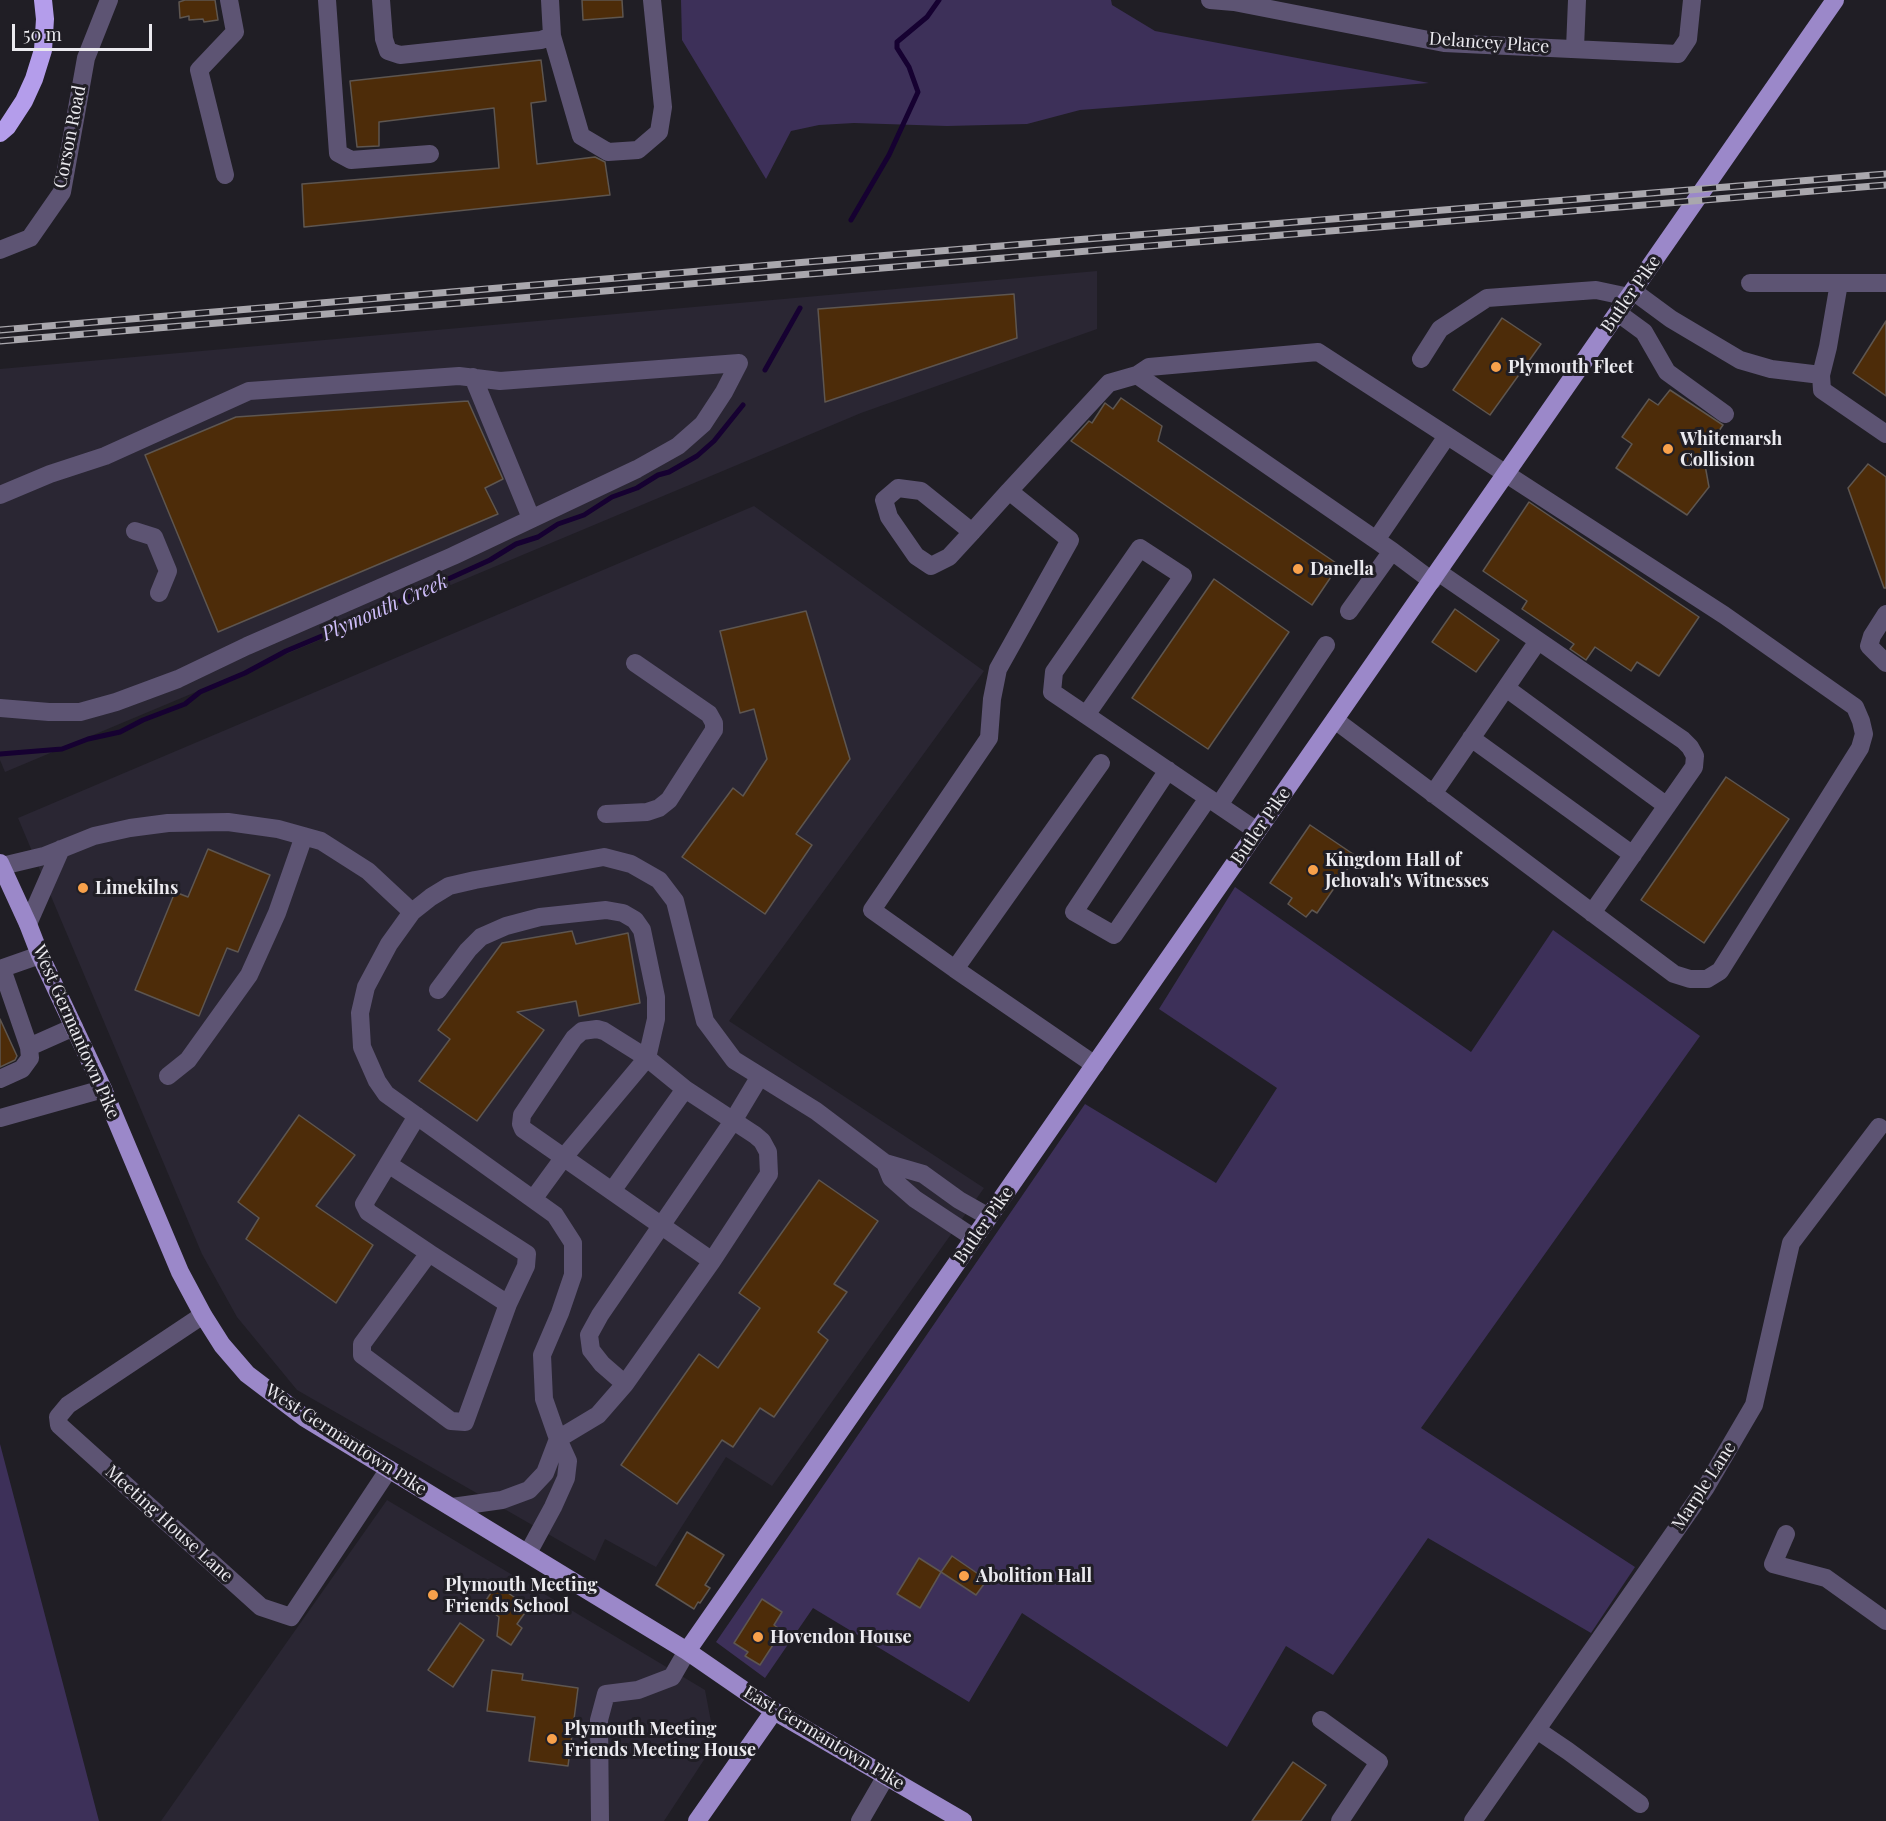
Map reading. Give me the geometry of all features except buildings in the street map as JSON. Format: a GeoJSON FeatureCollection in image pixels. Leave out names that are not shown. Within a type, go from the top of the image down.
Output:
{"type":"FeatureCollection","features":[{"type":"Feature","properties":{"kind":"highway"},"geometry":{"type":"LineString","coordinates":[[0,134],[24,101],[34,79],[43,50],[45,19],[43,0]]}},
{"type":"Feature","properties":{"kind":"main road","name":"Butler Pike"},"geometry":{"type":"LineString","coordinates":[[687,1651],[1836,0]]}},
{"type":"Feature","properties":{"kind":"main road","name":"West Germantown Pike"},"geometry":{"type":"LineString","coordinates":[[0,866],[103,1089],[163,1235],[203,1315],[222,1345],[247,1374],[305,1418],[687,1651]]}},
{"type":"Feature","properties":{"kind":"main road","name":"East Germantown Pike"},"geometry":{"type":"LineString","coordinates":[[687,1651],[774,1711],[963,1821]]}},
{"type":"Feature","properties":{"kind":"main road"},"geometry":{"type":"LineString","coordinates":[[698,1821],[774,1711]]}},
{"type":"Feature","properties":{"kind":"street","name":"Corson Road"},"geometry":{"type":"LineString","coordinates":[[0,250],[30,238],[62,192],[86,58],[109,0]]}},
{"type":"Feature","properties":{"kind":"street"},"geometry":{"type":"LineString","coordinates":[[225,175],[199,70],[235,32],[229,0]]}},
{"type":"Feature","properties":{"kind":"street"},"geometry":{"type":"LineString","coordinates":[[327,0],[338,153],[351,160],[430,154]]}},
{"type":"Feature","properties":{"kind":"street"},"geometry":{"type":"LineString","coordinates":[[381,0],[384,39],[388,51],[400,55],[541,40],[552,36]]}},
{"type":"Feature","properties":{"kind":"street"},"geometry":{"type":"LineString","coordinates":[[550,0],[552,36],[581,136],[608,152],[638,150],[659,132],[663,107],[652,0]]}},
{"type":"Feature","properties":{"kind":"street","name":"Delancey Place"},"geometry":{"type":"LineString","coordinates":[[1210,0],[1234,1],[1444,43],[1678,54],[1688,39],[1692,0]]}},
{"type":"Feature","properties":{"kind":"street"},"geometry":{"type":"LineString","coordinates":[[1575,48],[1577,0]]}},
{"type":"Feature","properties":{"kind":"street"},"geometry":{"type":"LineString","coordinates":[[1750,283],[1886,284]]}},
{"type":"Feature","properties":{"kind":"street"},"geometry":{"type":"LineString","coordinates":[[1839,283],[1821,375],[1822,390],[1886,434]]}},
{"type":"Feature","properties":{"kind":"street"},"geometry":{"type":"LineString","coordinates":[[1421,359],[1440,329],[1487,298],[1596,290],[1631,294],[1740,360],[1771,369],[1821,375]]}},
{"type":"Feature","properties":{"kind":"street"},"geometry":{"type":"LineString","coordinates":[[1618,313],[1644,332],[1667,372],[1725,414]]}},
{"type":"Feature","properties":{"kind":"street"},"geometry":{"type":"LineString","coordinates":[[972,532],[921,491],[898,488],[884,500],[889,517],[916,556],[931,566],[949,557],[972,532],[1009,491],[1109,383],[1137,375],[1149,367],[1318,352],[1724,615],[1855,707],[1864,734],[1860,748],[1720,971],[1707,979],[1690,979],[1674,975],[1335,720]]}},
{"type":"Feature","properties":{"kind":"street"},"geometry":{"type":"LineString","coordinates":[[0,495],[50,474],[105,456],[249,391],[459,376],[500,381],[739,363],[724,392],[703,424],[678,446],[628,474],[453,556],[247,646],[178,679],[116,702],[80,712],[0,708]]}},
{"type":"Feature","properties":{"kind":"street"},"geometry":{"type":"LineString","coordinates":[[1137,375],[1392,551],[1538,641],[1690,747],[1695,756],[1694,767],[1592,913]]}},
{"type":"Feature","properties":{"kind":"street"},"geometry":{"type":"LineString","coordinates":[[473,377],[531,518]]}},
{"type":"Feature","properties":{"kind":"street"},"geometry":{"type":"LineString","coordinates":[[1376,540],[1447,436]]}},
{"type":"Feature","properties":{"kind":"street"},"geometry":{"type":"LineString","coordinates":[[1009,491],[1070,540],[998,669],[992,699],[989,738],[872,910],[1095,1065]]}},
{"type":"Feature","properties":{"kind":"street"},"geometry":{"type":"LineString","coordinates":[[135,531],[154,537],[168,571],[159,593]]}},
{"type":"Feature","properties":{"kind":"street"},"geometry":{"type":"LineString","coordinates":[[1086,715],[1183,576],[1140,548],[1054,672],[1052,692],[1257,831]]}},
{"type":"Feature","properties":{"kind":"street"},"geometry":{"type":"LineString","coordinates":[[1349,611],[1392,551]]}},
{"type":"Feature","properties":{"kind":"street"},"geometry":{"type":"LineString","coordinates":[[1886,614],[1872,636],[1869,646],[1886,663]]}},
{"type":"Feature","properties":{"kind":"street"},"geometry":{"type":"LineString","coordinates":[[1433,794],[1538,641]]}},
{"type":"Feature","properties":{"kind":"street"},"geometry":{"type":"LineString","coordinates":[[1168,770],[1074,912],[1114,935],[1326,645]]}},
{"type":"Feature","properties":{"kind":"street"},"geometry":{"type":"LineString","coordinates":[[606,814],[647,812],[659,808],[669,800],[714,730],[714,723],[709,714],[634,663]]}},
{"type":"Feature","properties":{"kind":"street"},"geometry":{"type":"LineString","coordinates":[[1506,688],[1667,806]]}},
{"type":"Feature","properties":{"kind":"street"},"geometry":{"type":"LineString","coordinates":[[1472,738],[1633,855]]}},
{"type":"Feature","properties":{"kind":"street"},"geometry":{"type":"LineString","coordinates":[[955,969],[1101,763]]}},
{"type":"Feature","properties":{"kind":"street"},"geometry":{"type":"LineString","coordinates":[[0,866],[44,855],[94,836],[130,828],[168,823],[228,822],[278,829],[321,841],[368,871],[412,912]]}},
{"type":"Feature","properties":{"kind":"street"},"geometry":{"type":"LineString","coordinates":[[168,1076],[188,1060],[249,975],[277,914],[304,837]]}},
{"type":"Feature","properties":{"kind":"street"},"geometry":{"type":"LineString","coordinates":[[28,924],[61,849]]}},
{"type":"Feature","properties":{"kind":"street"},"geometry":{"type":"LineString","coordinates":[[528,1553],[566,1478],[568,1461],[544,1399],[542,1355],[573,1275],[573,1244],[555,1215],[534,1198],[386,1094],[377,1081],[362,1047],[360,1012],[366,987],[389,944],[412,912],[431,897],[449,886],[604,857],[631,864],[659,880],[675,901],[705,1021],[734,1060],[816,1111],[885,1163],[923,1174],[959,1200],[989,1217]]}},
{"type":"Feature","properties":{"kind":"street"},"geometry":{"type":"LineString","coordinates":[[438,990],[468,950],[481,937],[493,931],[540,918],[606,910],[623,913],[635,920],[642,930],[656,997],[656,1019],[647,1058],[564,1157],[534,1198]]}},
{"type":"Feature","properties":{"kind":"street"},"geometry":{"type":"LineString","coordinates":[[0,1079],[22,1069],[30,1058],[29,1047],[1,969],[40,955]]}},
{"type":"Feature","properties":{"kind":"street"},"geometry":{"type":"LineString","coordinates":[[29,1047],[74,1027]]}},
{"type":"Feature","properties":{"kind":"street"},"geometry":{"type":"LineString","coordinates":[[452,1507],[502,1500],[529,1490],[545,1473],[558,1439],[598,1415],[625,1384],[712,1261],[769,1174],[768,1152],[762,1142],[685,1089],[647,1058],[597,1029],[582,1030],[574,1038],[521,1119],[523,1129],[712,1261]]}},
{"type":"Feature","properties":{"kind":"street"},"geometry":{"type":"LineString","coordinates":[[625,1384],[602,1364],[591,1350],[589,1335],[600,1315],[662,1227],[760,1076]]}},
{"type":"Feature","properties":{"kind":"street"},"geometry":{"type":"LineString","coordinates":[[0,1118],[103,1089]]}},
{"type":"Feature","properties":{"kind":"street"},"geometry":{"type":"LineString","coordinates":[[612,1191],[685,1089]]}},
{"type":"Feature","properties":{"kind":"street"},"geometry":{"type":"LineString","coordinates":[[417,1116],[364,1204],[368,1212],[508,1304]]}},
{"type":"Feature","properties":{"kind":"street","name":"Marple Lane"},"geometry":{"type":"LineString","coordinates":[[1473,1821],[1706,1487],[1754,1406],[1791,1243],[1879,1127]]}},
{"type":"Feature","properties":{"kind":"street"},"geometry":{"type":"LineString","coordinates":[[885,1163],[891,1178],[915,1199],[974,1238]]}},
{"type":"Feature","properties":{"kind":"street"},"geometry":{"type":"LineString","coordinates":[[388,1164],[527,1254],[526,1266],[508,1304],[465,1422],[451,1421],[362,1355],[362,1344],[429,1253]]}},
{"type":"Feature","properties":{"kind":"street","name":"Meeting House Lane"},"geometry":{"type":"LineString","coordinates":[[203,1315],[68,1405],[58,1418],[59,1425],[261,1607],[291,1617],[389,1469]]}},
{"type":"Feature","properties":{"kind":"street"},"geometry":{"type":"LineString","coordinates":[[1786,1534],[1773,1564],[1826,1578],[1886,1621]]}},
{"type":"Feature","properties":{"kind":"street"},"geometry":{"type":"LineString","coordinates":[[600,1821],[599,1720],[606,1694],[638,1690],[672,1677],[687,1651]]}},
{"type":"Feature","properties":{"kind":"street"},"geometry":{"type":"LineString","coordinates":[[1322,1720],[1379,1762],[1340,1821]]}},
{"type":"Feature","properties":{"kind":"street"},"geometry":{"type":"LineString","coordinates":[[1537,1730],[1640,1804]]}},
{"type":"Feature","properties":{"kind":"street"},"geometry":{"type":"LineString","coordinates":[[860,1821],[886,1776]]}},
{"type":"Feature","properties":{"kind":"shaded area"},"geometry":{"type":"Polygon","coordinates":[[[681,0],[1111,0],[1112,5],[1155,31],[1429,83],[1080,110],[1027,124],[947,126],[854,123],[819,125],[791,131],[766,179],[682,40],[681,0]]]}},
{"type":"Feature","properties":{"kind":"shaded area"},"geometry":{"type":"Polygon","coordinates":[[[1097,271],[1097,329],[861,413],[5,772],[0,760],[0,369],[1097,271]]]}},
{"type":"Feature","properties":{"kind":"shaded area"},"geometry":{"type":"Polygon","coordinates":[[[754,506],[984,671],[729,1021],[984,1188],[772,1486],[726,1457],[656,1567],[605,1539],[595,1561],[297,1390],[237,1317],[202,1254],[18,818],[754,506]]]}},
{"type":"Feature","properties":{"kind":"shaded area"},"geometry":{"type":"Polygon","coordinates":[[[1235,887],[1471,1052],[1553,930],[1700,1036],[1421,1428],[1635,1567],[1591,1633],[1428,1538],[1333,1675],[1286,1646],[1227,1747],[1022,1613],[969,1702],[813,1608],[765,1678],[716,1642],[1085,1104],[1216,1183],[1277,1088],[1159,1009],[1235,887]]]}},
{"type":"Feature","properties":{"kind":"shaded area"},"geometry":{"type":"Polygon","coordinates":[[[0,1444],[99,1821],[0,1821],[0,1444]]]}},
{"type":"Feature","properties":{"kind":"shaded area","name":"Plymouth Meeting Friends School"},"geometry":{"type":"Polygon","coordinates":[[[387,1500],[705,1690],[715,1743],[664,1821],[161,1821],[387,1500]]]}},
{"type":"Feature","properties":{"kind":"waterway","name":"Plymouth Creek"},"geometry":{"type":"LineString","coordinates":[[851,220],[889,155],[918,92],[909,67],[897,48],[897,42],[927,17],[939,0]]}},
{"type":"Feature","properties":{"kind":"waterway","name":"Plymouth Creek"},"geometry":{"type":"LineString","coordinates":[[765,370],[800,308]]}},
{"type":"Feature","properties":{"kind":"waterway","name":"Plymouth Creek"},"geometry":{"type":"LineString","coordinates":[[0,754],[62,749],[88,739],[120,732],[143,720],[185,704],[200,692],[245,673],[286,651],[389,608],[490,560],[516,544],[538,537],[558,524],[584,515],[612,497],[669,472],[697,456],[714,441],[743,405]]}},
{"type":"Feature","properties":{"kind":"railway"},"geometry":{"type":"LineString","coordinates":[[0,330],[1886,174]]}},
{"type":"Feature","properties":{"kind":"railway"},"geometry":{"type":"LineString","coordinates":[[0,341],[1886,185]]}},
{"type":"Feature","properties":{"kind":"place","name":"Plymouth Fleet"},"geometry":{"type":"Point","coordinates":[1496,367]}},
{"type":"Feature","properties":{"kind":"place","name":"Whitemarsh Collision"},"geometry":{"type":"Point","coordinates":[1668,449]}},
{"type":"Feature","properties":{"kind":"place","name":"Danella"},"geometry":{"type":"Point","coordinates":[1298,569]}},
{"type":"Feature","properties":{"kind":"place","name":"Kingdom Hall of Jehovah's Witnesses"},"geometry":{"type":"Point","coordinates":[1313,870]}},
{"type":"Feature","properties":{"kind":"place","name":"Limekilns"},"geometry":{"type":"Point","coordinates":[83,888]}},
{"type":"Feature","properties":{"kind":"place","name":"Abolition Hall"},"geometry":{"type":"Point","coordinates":[964,1576]}},
{"type":"Feature","properties":{"kind":"place","name":"Plymouth Meeting Friends School"},"geometry":{"type":"Point","coordinates":[433,1595]}},
{"type":"Feature","properties":{"kind":"place","name":"Hovendon House"},"geometry":{"type":"Point","coordinates":[758,1637]}},
{"type":"Feature","properties":{"kind":"place","name":"Plymouth Meeting Friends Meeting House"},"geometry":{"type":"Point","coordinates":[552,1739]}}]}
